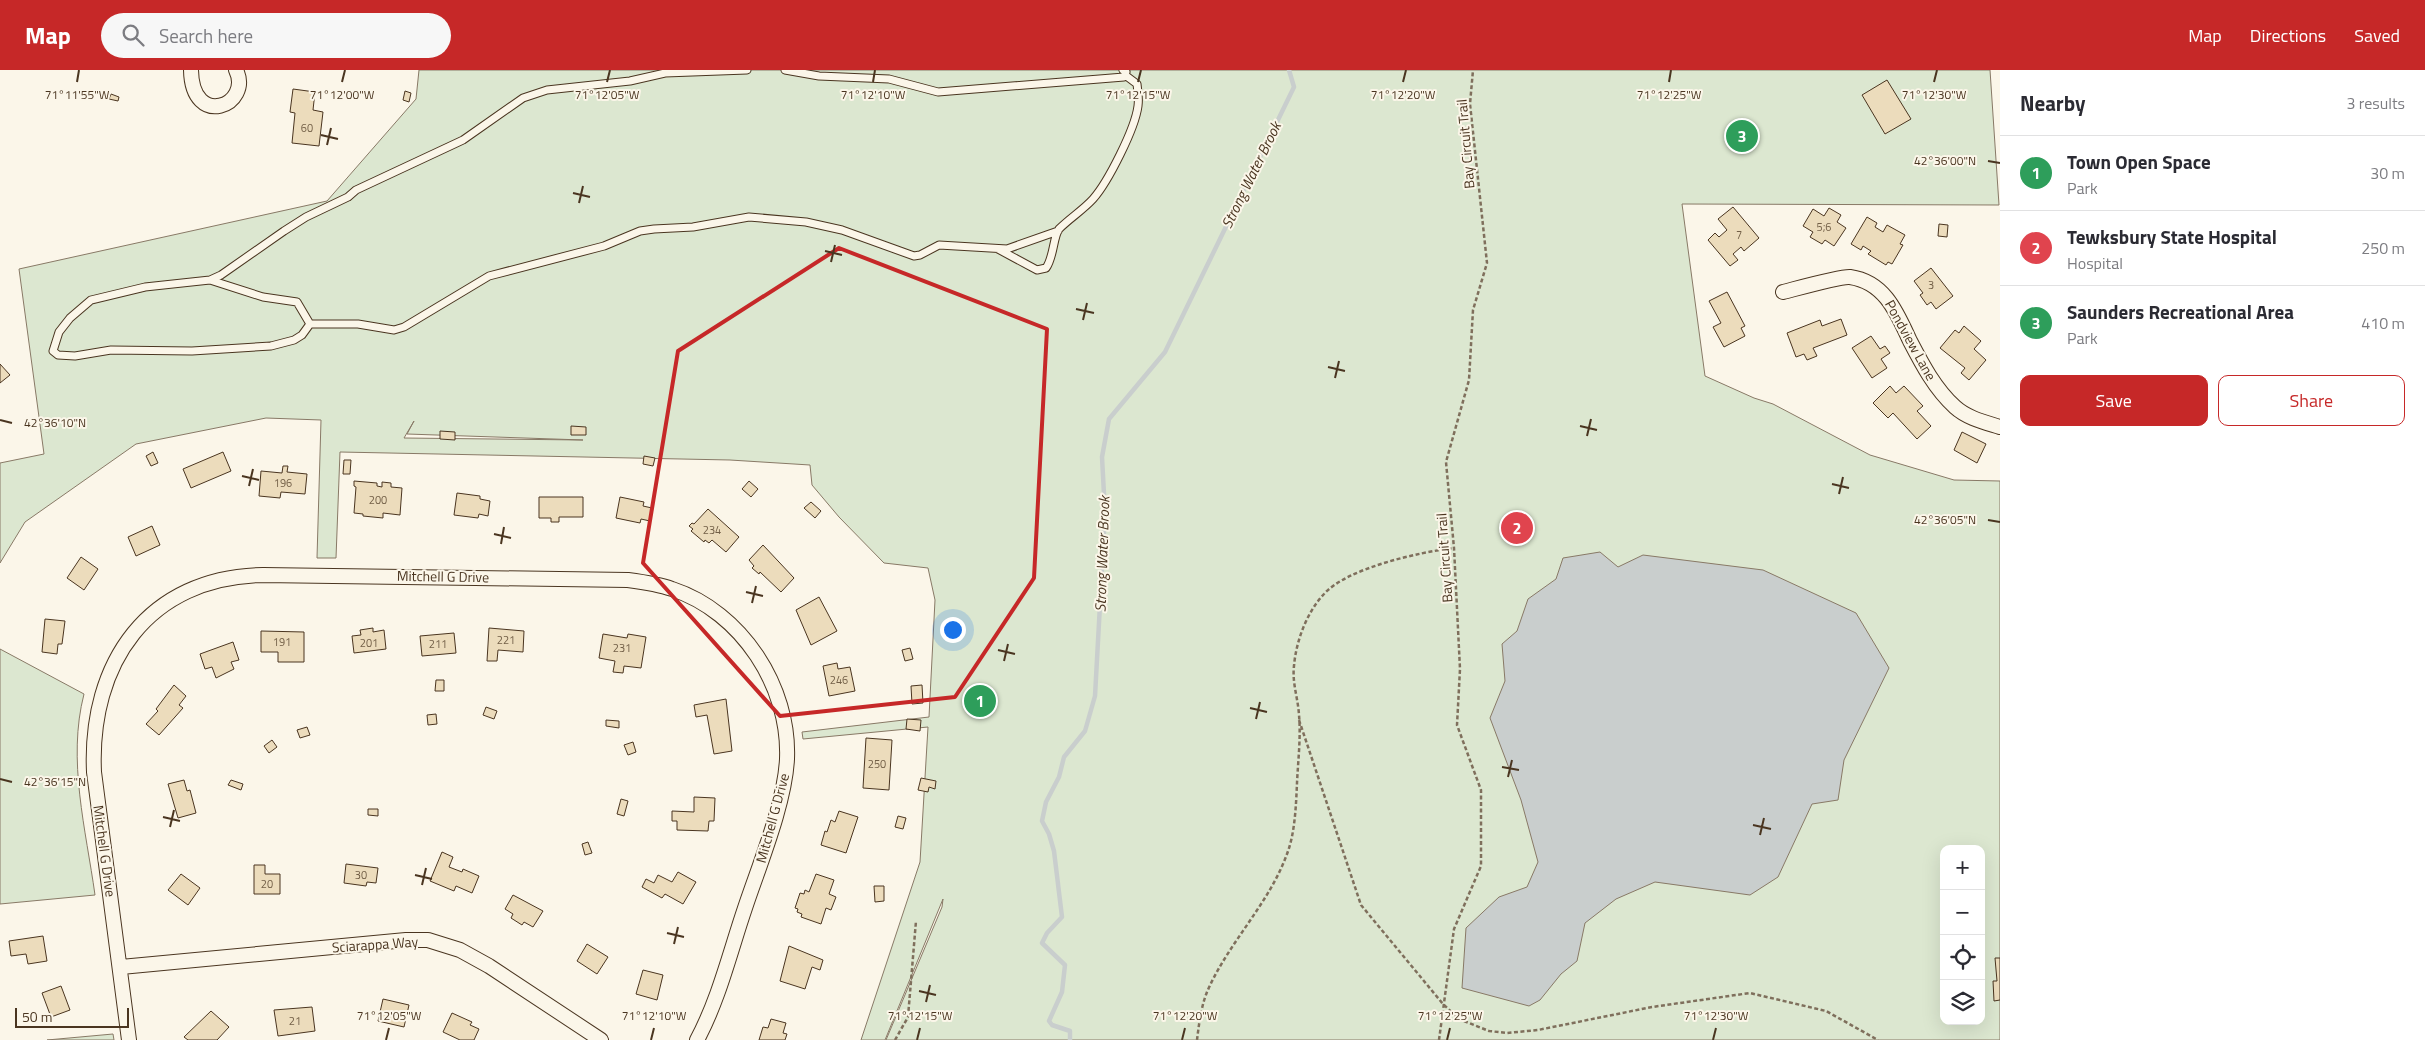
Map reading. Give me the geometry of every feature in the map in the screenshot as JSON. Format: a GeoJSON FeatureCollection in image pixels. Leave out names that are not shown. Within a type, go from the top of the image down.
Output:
{"type":"FeatureCollection","features":[{"type":"Feature","properties":{"kind":"street"},"geometry":{"type":"LineString","coordinates":[[191,70],[193,91],[198,98],[204,103],[220,106],[228,104],[238,91],[240,83],[236,70]]}},
{"type":"Feature","properties":{"kind":"street","name":"Pondview Lane"},"geometry":{"type":"LineString","coordinates":[[1783,292],[1849,277],[1872,285],[1885,294],[1893,305],[1925,369],[1939,390],[1956,408],[1969,416],[2000,427]]}},
{"type":"Feature","properties":{"kind":"street","name":"Mitchell G Drive"},"geometry":{"type":"LineString","coordinates":[[129,1040],[121,967],[94,772],[96,717],[105,682],[122,649],[148,619],[165,605],[197,587],[243,575],[628,580],[661,586],[683,593],[715,612],[735,629],[751,647],[772,681],[782,707],[786,733],[787,760],[782,791],[717,994],[697,1040]]}},
{"type":"Feature","properties":{"kind":"street","name":"Sciarappa Way"},"geometry":{"type":"LineString","coordinates":[[121,967],[406,940],[428,940],[460,950],[489,966],[602,1040]]}},
{"type":"Feature","properties":{"kind":"lane"},"geometry":{"type":"LineString","coordinates":[[310,324],[302,335],[294,340],[270,346],[192,351],[111,350],[75,356],[58,355],[52,351],[58,332],[70,318],[91,300],[145,287],[210,280],[221,275],[306,217],[348,197],[356,190],[450,147],[523,98],[535,93],[564,88],[630,82],[665,73],[746,70]]}},
{"type":"Feature","properties":{"kind":"lane"},"geometry":{"type":"LineString","coordinates":[[310,324],[358,324],[389,330],[398,329],[489,276],[604,246],[640,231],[692,227],[748,217],[822,224],[914,256],[920,255],[939,245],[1007,249],[1058,231],[1096,197],[1111,173],[1129,133],[1138,107],[1137,84],[1124,73],[938,92],[889,79],[826,76],[785,70]]}},
{"type":"Feature","properties":{"kind":"lane"},"geometry":{"type":"LineString","coordinates":[[998,249],[1032,268],[1042,270],[1051,261],[1058,231]]}},
{"type":"Feature","properties":{"kind":"lane"},"geometry":{"type":"LineString","coordinates":[[210,280],[263,297],[297,302],[310,324]]}},
{"type":"Feature","properties":{"kind":"path","name":"Bay Circuit Trail"},"geometry":{"type":"LineString","coordinates":[[1439,1040],[1454,929],[1481,866],[1481,790],[1456,725],[1460,669],[1454,548],[1446,462],[1469,380],[1473,310],[1487,263],[1470,104],[1472,70]]}},
{"type":"Feature","properties":{"kind":"path"},"geometry":{"type":"LineString","coordinates":[[1454,548],[1430,550],[1374,566],[1341,580],[1324,592],[1305,624],[1296,651],[1293,682],[1300,720],[1361,905],[1443,1004],[1459,1019],[1489,1031],[1506,1033],[1538,1030],[1652,1007],[1750,993],[1826,1010],[1878,1040]]}},
{"type":"Feature","properties":{"kind":"path"},"geometry":{"type":"LineString","coordinates":[[1197,1040],[1202,1007],[1212,981],[1274,883],[1288,854],[1296,803],[1300,720]]}},
{"type":"Feature","properties":{"kind":"path"},"geometry":{"type":"LineString","coordinates":[[895,1040],[908,1017],[916,921]]}},
{"type":"Feature","properties":{"kind":"highlighted area"},"geometry":{"type":"Polygon","coordinates":[[[839,248],[1047,329],[1034,578],[955,697],[780,716],[643,563],[678,351],[839,248]]]}},
{"type":"Feature","properties":{"kind":"green space"},"geometry":{"type":"Polygon","coordinates":[[[419,70],[1990,70],[1999,205],[1682,204],[1705,376],[1754,398],[1773,404],[1870,455],[1954,480],[2000,481],[2000,1040],[886,1040],[942,907],[943,899],[885,1040],[861,1040],[920,862],[928,727],[803,739],[802,732],[929,717],[935,600],[928,568],[884,563],[839,517],[812,485],[810,465],[730,460],[340,452],[336,558],[317,558],[321,420],[266,418],[136,444],[25,522],[0,563],[0,463],[44,454],[19,269],[327,201],[416,99],[419,70]],[[414,421],[404,438],[583,440],[407,434],[414,421]]]}},
{"type":"Feature","properties":{"kind":"green space"},"geometry":{"type":"Polygon","coordinates":[[[0,649],[84,694],[77,744],[78,769],[83,820],[95,895],[0,904],[0,649]]]}},
{"type":"Feature","properties":{"kind":"green space"},"geometry":{"type":"Polygon","coordinates":[[[113,1034],[114,1040],[47,1040],[113,1034]]]}},
{"type":"Feature","properties":{"kind":"shaded area"},"geometry":{"type":"Polygon","coordinates":[[[1600,552],[1618,567],[1643,555],[1763,570],[1856,613],[1889,668],[1844,760],[1838,800],[1812,804],[1778,877],[1750,895],[1655,882],[1616,899],[1585,923],[1577,961],[1561,974],[1540,1000],[1529,1006],[1462,988],[1466,928],[1499,897],[1527,887],[1538,862],[1521,800],[1490,718],[1505,681],[1502,644],[1517,631],[1528,599],[1556,579],[1563,558],[1600,552]]]}},
{"type":"Feature","properties":{"kind":"building"},"geometry":{"type":"Polygon","coordinates":[[[1887,80],[1911,119],[1885,134],[1862,95],[1887,80]]]}},
{"type":"Feature","properties":{"kind":"building"},"geometry":{"type":"Polygon","coordinates":[[[293,89],[315,92],[313,110],[323,112],[319,146],[292,143],[295,113],[290,112],[293,89]]]}},
{"type":"Feature","properties":{"kind":"building"},"geometry":{"type":"Polygon","coordinates":[[[405,91],[411,93],[409,102],[403,100],[405,91]]]}},
{"type":"Feature","properties":{"kind":"building"},"geometry":{"type":"Polygon","coordinates":[[[111,94],[119,97],[118,101],[109,99],[111,94]]]}},
{"type":"Feature","properties":{"kind":"building"},"geometry":{"type":"Polygon","coordinates":[[[1733,207],[1759,238],[1744,251],[1741,247],[1733,254],[1738,260],[1730,266],[1708,240],[1715,233],[1719,237],[1727,230],[1718,219],[1733,207]]]}},
{"type":"Feature","properties":{"kind":"building"},"geometry":{"type":"Polygon","coordinates":[[[1829,208],[1841,215],[1837,222],[1846,228],[1834,246],[1825,240],[1822,244],[1810,237],[1813,232],[1803,226],[1813,209],[1824,216],[1829,208]]]}},
{"type":"Feature","properties":{"kind":"building"},"geometry":{"type":"Polygon","coordinates":[[[1867,217],[1877,223],[1875,227],[1883,232],[1887,225],[1905,235],[1900,244],[1903,245],[1892,264],[1888,262],[1886,265],[1868,254],[1871,251],[1863,246],[1861,250],[1851,244],[1867,217]]]}},
{"type":"Feature","properties":{"kind":"building"},"geometry":{"type":"Polygon","coordinates":[[[1939,224],[1948,225],[1947,237],[1938,236],[1939,224]]]}},
{"type":"Feature","properties":{"kind":"building"},"geometry":{"type":"Polygon","coordinates":[[[1931,268],[1953,296],[1936,309],[1931,302],[1927,305],[1920,295],[1923,293],[1914,281],[1931,268]]]}},
{"type":"Feature","properties":{"kind":"building"},"geometry":{"type":"Polygon","coordinates":[[[1727,292],[1745,326],[1741,328],[1745,336],[1724,347],[1713,327],[1721,323],[1709,301],[1727,292]]]}},
{"type":"Feature","properties":{"kind":"building"},"geometry":{"type":"Polygon","coordinates":[[[1841,319],[1847,335],[1813,348],[1817,356],[1807,360],[1804,354],[1796,357],[1787,333],[1820,320],[1822,326],[1841,319]]]}},
{"type":"Feature","properties":{"kind":"building"},"geometry":{"type":"Polygon","coordinates":[[[1964,326],[1981,341],[1974,349],[1986,360],[1969,380],[1961,373],[1965,368],[1940,348],[1955,330],[1959,333],[1964,326]]]}},
{"type":"Feature","properties":{"kind":"building"},"geometry":{"type":"Polygon","coordinates":[[[1871,336],[1880,349],[1885,346],[1890,353],[1881,359],[1887,368],[1872,378],[1852,348],[1871,336]]]}},
{"type":"Feature","properties":{"kind":"building"},"geometry":{"type":"Polygon","coordinates":[[[0,364],[10,375],[0,383],[0,364]]]}},
{"type":"Feature","properties":{"kind":"building"},"geometry":{"type":"Polygon","coordinates":[[[1890,386],[1896,393],[1904,386],[1923,406],[1917,411],[1931,426],[1917,439],[1893,413],[1888,418],[1873,403],[1890,386]]]}},
{"type":"Feature","properties":{"kind":"building"},"geometry":{"type":"Polygon","coordinates":[[[571,426],[586,427],[586,435],[571,435],[571,426]]]}},
{"type":"Feature","properties":{"kind":"building"},"geometry":{"type":"Polygon","coordinates":[[[440,431],[455,432],[455,440],[440,439],[440,431]]]}},
{"type":"Feature","properties":{"kind":"building"},"geometry":{"type":"Polygon","coordinates":[[[1962,432],[1986,444],[1977,463],[1954,450],[1962,432]]]}},
{"type":"Feature","properties":{"kind":"building"},"geometry":{"type":"Polygon","coordinates":[[[153,452],[158,463],[151,466],[146,456],[153,452]]]}},
{"type":"Feature","properties":{"kind":"building"},"geometry":{"type":"Polygon","coordinates":[[[223,452],[231,471],[191,488],[183,469],[223,452]]]}},
{"type":"Feature","properties":{"kind":"building"},"geometry":{"type":"Polygon","coordinates":[[[644,456],[655,458],[653,466],[643,464],[644,456]]]}},
{"type":"Feature","properties":{"kind":"building"},"geometry":{"type":"Polygon","coordinates":[[[344,460],[351,460],[350,474],[343,474],[344,460]]]}},
{"type":"Feature","properties":{"kind":"building"},"geometry":{"type":"Polygon","coordinates":[[[283,466],[288,466],[287,472],[307,474],[305,494],[281,492],[280,498],[259,496],[261,471],[282,473],[283,466]]]}},
{"type":"Feature","properties":{"kind":"building"},"geometry":{"type":"Polygon","coordinates":[[[354,481],[377,483],[377,486],[382,487],[382,482],[391,483],[391,487],[402,488],[400,515],[383,513],[383,518],[354,513],[356,487],[354,486],[354,481]]]}},
{"type":"Feature","properties":{"kind":"building"},"geometry":{"type":"Polygon","coordinates":[[[749,481],[758,489],[751,497],[742,489],[749,481]]]}},
{"type":"Feature","properties":{"kind":"building"},"geometry":{"type":"Polygon","coordinates":[[[457,493],[480,496],[480,499],[490,501],[488,516],[479,514],[478,518],[454,515],[457,493]]]}},
{"type":"Feature","properties":{"kind":"building"},"geometry":{"type":"Polygon","coordinates":[[[539,497],[583,497],[583,517],[559,517],[559,522],[551,522],[551,518],[539,518],[539,497]]]}},
{"type":"Feature","properties":{"kind":"building"},"geometry":{"type":"Polygon","coordinates":[[[620,497],[644,502],[643,506],[652,508],[650,521],[641,519],[640,523],[616,518],[620,497]]]}},
{"type":"Feature","properties":{"kind":"building"},"geometry":{"type":"Polygon","coordinates":[[[811,502],[821,511],[815,518],[804,508],[811,502]]]}},
{"type":"Feature","properties":{"kind":"building"},"geometry":{"type":"Polygon","coordinates":[[[708,509],[739,537],[726,552],[712,540],[709,543],[705,540],[704,542],[691,531],[693,529],[689,526],[692,523],[694,524],[708,509]]]}},
{"type":"Feature","properties":{"kind":"building"},"geometry":{"type":"Polygon","coordinates":[[[152,526],[160,545],[136,556],[128,537],[152,526]]]}},
{"type":"Feature","properties":{"kind":"building"},"geometry":{"type":"Polygon","coordinates":[[[763,545],[794,578],[781,592],[760,572],[759,574],[752,568],[754,566],[749,560],[763,545]]]}},
{"type":"Feature","properties":{"kind":"building"},"geometry":{"type":"Polygon","coordinates":[[[81,557],[98,569],[84,590],[67,578],[81,557]]]}},
{"type":"Feature","properties":{"kind":"building"},"geometry":{"type":"Polygon","coordinates":[[[819,597],[837,631],[811,645],[796,610],[819,597]]]}},
{"type":"Feature","properties":{"kind":"building"},"geometry":{"type":"Polygon","coordinates":[[[45,619],[65,621],[62,644],[58,644],[57,654],[42,652],[45,619]]]}},
{"type":"Feature","properties":{"kind":"building"},"geometry":{"type":"Polygon","coordinates":[[[373,628],[373,632],[384,630],[386,649],[354,653],[352,636],[361,635],[360,630],[373,628]]]}},
{"type":"Feature","properties":{"kind":"building"},"geometry":{"type":"Polygon","coordinates":[[[489,628],[524,631],[523,652],[498,650],[497,661],[487,661],[489,628]]]}},
{"type":"Feature","properties":{"kind":"building"},"geometry":{"type":"Polygon","coordinates":[[[261,631],[304,632],[304,662],[278,662],[278,652],[261,652],[261,631]]]}},
{"type":"Feature","properties":{"kind":"building"},"geometry":{"type":"Polygon","coordinates":[[[454,633],[456,653],[422,656],[420,636],[454,633]]]}},
{"type":"Feature","properties":{"kind":"building"},"geometry":{"type":"Polygon","coordinates":[[[603,634],[627,638],[628,634],[646,637],[641,668],[624,666],[623,673],[613,672],[615,661],[599,658],[603,634]]]}},
{"type":"Feature","properties":{"kind":"building"},"geometry":{"type":"Polygon","coordinates":[[[233,642],[239,660],[231,662],[234,669],[216,678],[212,667],[205,669],[200,654],[233,642]]]}},
{"type":"Feature","properties":{"kind":"building"},"geometry":{"type":"Polygon","coordinates":[[[910,648],[913,659],[905,661],[902,650],[910,648]]]}},
{"type":"Feature","properties":{"kind":"building"},"geometry":{"type":"Polygon","coordinates":[[[837,663],[838,669],[850,667],[855,691],[829,696],[823,666],[837,663]]]}},
{"type":"Feature","properties":{"kind":"building"},"geometry":{"type":"Polygon","coordinates":[[[436,680],[444,680],[444,691],[435,691],[436,680]]]}},
{"type":"Feature","properties":{"kind":"building"},"geometry":{"type":"Polygon","coordinates":[[[174,685],[186,696],[179,705],[183,708],[159,735],[146,724],[158,711],[156,709],[174,685]]]}},
{"type":"Feature","properties":{"kind":"building"},"geometry":{"type":"Polygon","coordinates":[[[922,685],[923,703],[912,704],[911,686],[922,685]]]}},
{"type":"Feature","properties":{"kind":"building"},"geometry":{"type":"Polygon","coordinates":[[[726,699],[732,751],[714,754],[707,715],[696,717],[694,705],[726,699]]]}},
{"type":"Feature","properties":{"kind":"building"},"geometry":{"type":"Polygon","coordinates":[[[486,707],[497,711],[494,719],[483,715],[486,707]]]}},
{"type":"Feature","properties":{"kind":"building"},"geometry":{"type":"Polygon","coordinates":[[[436,714],[437,724],[428,725],[427,715],[436,714]]]}},
{"type":"Feature","properties":{"kind":"building"},"geometry":{"type":"Polygon","coordinates":[[[907,719],[921,720],[920,731],[906,729],[907,719]]]}},
{"type":"Feature","properties":{"kind":"building"},"geometry":{"type":"Polygon","coordinates":[[[606,720],[619,721],[619,728],[606,726],[606,720]]]}},
{"type":"Feature","properties":{"kind":"building"},"geometry":{"type":"Polygon","coordinates":[[[307,727],[310,735],[300,738],[297,730],[307,727]]]}},
{"type":"Feature","properties":{"kind":"building"},"geometry":{"type":"Polygon","coordinates":[[[866,738],[892,740],[889,790],[863,788],[866,738]]]}},
{"type":"Feature","properties":{"kind":"building"},"geometry":{"type":"Polygon","coordinates":[[[272,740],[277,747],[269,753],[264,746],[272,740]]]}},
{"type":"Feature","properties":{"kind":"building"},"geometry":{"type":"Polygon","coordinates":[[[633,742],[636,752],[628,755],[624,745],[633,742]]]}},
{"type":"Feature","properties":{"kind":"building"},"geometry":{"type":"Polygon","coordinates":[[[921,778],[936,781],[935,789],[929,787],[928,792],[918,790],[921,778]]]}},
{"type":"Feature","properties":{"kind":"building"},"geometry":{"type":"Polygon","coordinates":[[[184,780],[187,791],[190,790],[196,813],[178,818],[168,784],[184,780]]]}},
{"type":"Feature","properties":{"kind":"building"},"geometry":{"type":"Polygon","coordinates":[[[231,780],[243,784],[241,790],[228,785],[231,780]]]}},
{"type":"Feature","properties":{"kind":"building"},"geometry":{"type":"Polygon","coordinates":[[[694,797],[715,798],[714,821],[709,821],[708,831],[677,830],[677,821],[672,821],[672,811],[694,812],[694,797]]]}},
{"type":"Feature","properties":{"kind":"building"},"geometry":{"type":"Polygon","coordinates":[[[621,799],[628,801],[624,816],[617,814],[621,799]]]}},
{"type":"Feature","properties":{"kind":"building"},"geometry":{"type":"Polygon","coordinates":[[[368,809],[378,809],[378,816],[368,815],[368,809]]]}},
{"type":"Feature","properties":{"kind":"building"},"geometry":{"type":"Polygon","coordinates":[[[839,811],[858,817],[846,853],[821,845],[825,831],[827,832],[831,820],[835,822],[839,811]]]}},
{"type":"Feature","properties":{"kind":"building"},"geometry":{"type":"Polygon","coordinates":[[[898,816],[906,818],[903,829],[895,827],[898,816]]]}},
{"type":"Feature","properties":{"kind":"building"},"geometry":{"type":"Polygon","coordinates":[[[588,842],[592,853],[585,855],[582,844],[588,842]]]}},
{"type":"Feature","properties":{"kind":"building"},"geometry":{"type":"Polygon","coordinates":[[[442,852],[453,857],[449,867],[462,872],[463,869],[479,876],[472,893],[456,886],[454,891],[430,881],[442,852]]]}},
{"type":"Feature","properties":{"kind":"building"},"geometry":{"type":"Polygon","coordinates":[[[346,864],[378,868],[376,883],[367,882],[366,886],[344,883],[346,864]]]}},
{"type":"Feature","properties":{"kind":"building"},"geometry":{"type":"Polygon","coordinates":[[[254,865],[265,865],[265,874],[280,874],[280,894],[254,894],[254,865]]]}},
{"type":"Feature","properties":{"kind":"building"},"geometry":{"type":"Polygon","coordinates":[[[678,872],[696,882],[683,904],[665,894],[662,898],[642,887],[646,879],[654,883],[658,875],[672,882],[678,872]]]}},
{"type":"Feature","properties":{"kind":"building"},"geometry":{"type":"Polygon","coordinates":[[[181,874],[200,888],[188,905],[168,890],[181,874]]]}},
{"type":"Feature","properties":{"kind":"building"},"geometry":{"type":"Polygon","coordinates":[[[816,874],[834,880],[829,894],[836,897],[831,910],[826,908],[821,924],[801,917],[802,914],[797,912],[798,909],[795,908],[800,893],[804,894],[805,890],[809,892],[816,874]]]}},
{"type":"Feature","properties":{"kind":"building"},"geometry":{"type":"Polygon","coordinates":[[[874,886],[884,886],[884,901],[875,902],[874,886]]]}},
{"type":"Feature","properties":{"kind":"building"},"geometry":{"type":"Polygon","coordinates":[[[513,895],[543,911],[533,927],[524,922],[522,925],[511,918],[513,914],[505,909],[513,895]]]}},
{"type":"Feature","properties":{"kind":"building"},"geometry":{"type":"Polygon","coordinates":[[[43,936],[47,961],[28,964],[26,954],[11,956],[9,941],[43,936]]]}},
{"type":"Feature","properties":{"kind":"building"},"geometry":{"type":"Polygon","coordinates":[[[587,944],[608,957],[597,974],[577,961],[587,944]]]}},
{"type":"Feature","properties":{"kind":"building"},"geometry":{"type":"Polygon","coordinates":[[[789,946],[823,960],[820,970],[812,967],[805,989],[780,981],[789,946]]]}},
{"type":"Feature","properties":{"kind":"building"},"geometry":{"type":"Polygon","coordinates":[[[1995,958],[2000,958],[2000,1000],[1994,1001],[1993,981],[1997,981],[1995,958]]]}},
{"type":"Feature","properties":{"kind":"building"},"geometry":{"type":"Polygon","coordinates":[[[643,970],[663,975],[657,1000],[636,994],[643,970]]]}},
{"type":"Feature","properties":{"kind":"building"},"geometry":{"type":"Polygon","coordinates":[[[61,986],[70,1010],[51,1017],[42,993],[61,986]]]}},
{"type":"Feature","properties":{"kind":"building"},"geometry":{"type":"Polygon","coordinates":[[[383,999],[409,1005],[404,1027],[378,1021],[383,999]]]}},
{"type":"Feature","properties":{"kind":"building"},"geometry":{"type":"Polygon","coordinates":[[[312,1007],[315,1031],[278,1036],[274,1010],[312,1007]]]}},
{"type":"Feature","properties":{"kind":"building"},"geometry":{"type":"Polygon","coordinates":[[[211,1011],[229,1027],[217,1040],[188,1040],[184,1037],[211,1011]]]}},
{"type":"Feature","properties":{"kind":"building"},"geometry":{"type":"Polygon","coordinates":[[[452,1013],[472,1022],[470,1025],[479,1029],[474,1040],[460,1040],[443,1032],[452,1013]]]}},
{"type":"Feature","properties":{"kind":"building"},"geometry":{"type":"Polygon","coordinates":[[[771,1019],[786,1023],[783,1033],[787,1034],[785,1040],[759,1040],[763,1027],[768,1028],[771,1019]]]}},
{"type":"Feature","properties":{"kind":"waterway","name":"Strong Water Brook"},"geometry":{"type":"LineString","coordinates":[[1070,1040],[1070,1031],[1052,1025],[1049,1021],[1062,992],[1065,965],[1042,943],[1047,933],[1062,917],[1054,851],[1049,834],[1042,821],[1046,802],[1059,777],[1064,757],[1085,731],[1095,696],[1105,513],[1102,457],[1109,419],[1165,352],[1294,87],[1289,70]]}},
{"type":"Feature","properties":{"kind":"place","name":"Saunders Recreational Area"},"geometry":{"type":"Point","coordinates":[1742,136]}},
{"type":"Feature","properties":{"kind":"place","name":"Tewksbury State Hospital"},"geometry":{"type":"Point","coordinates":[1517,528]}},
{"type":"Feature","properties":{"kind":"place","name":"Town Open Space"},"geometry":{"type":"Point","coordinates":[980,701]}}]}
